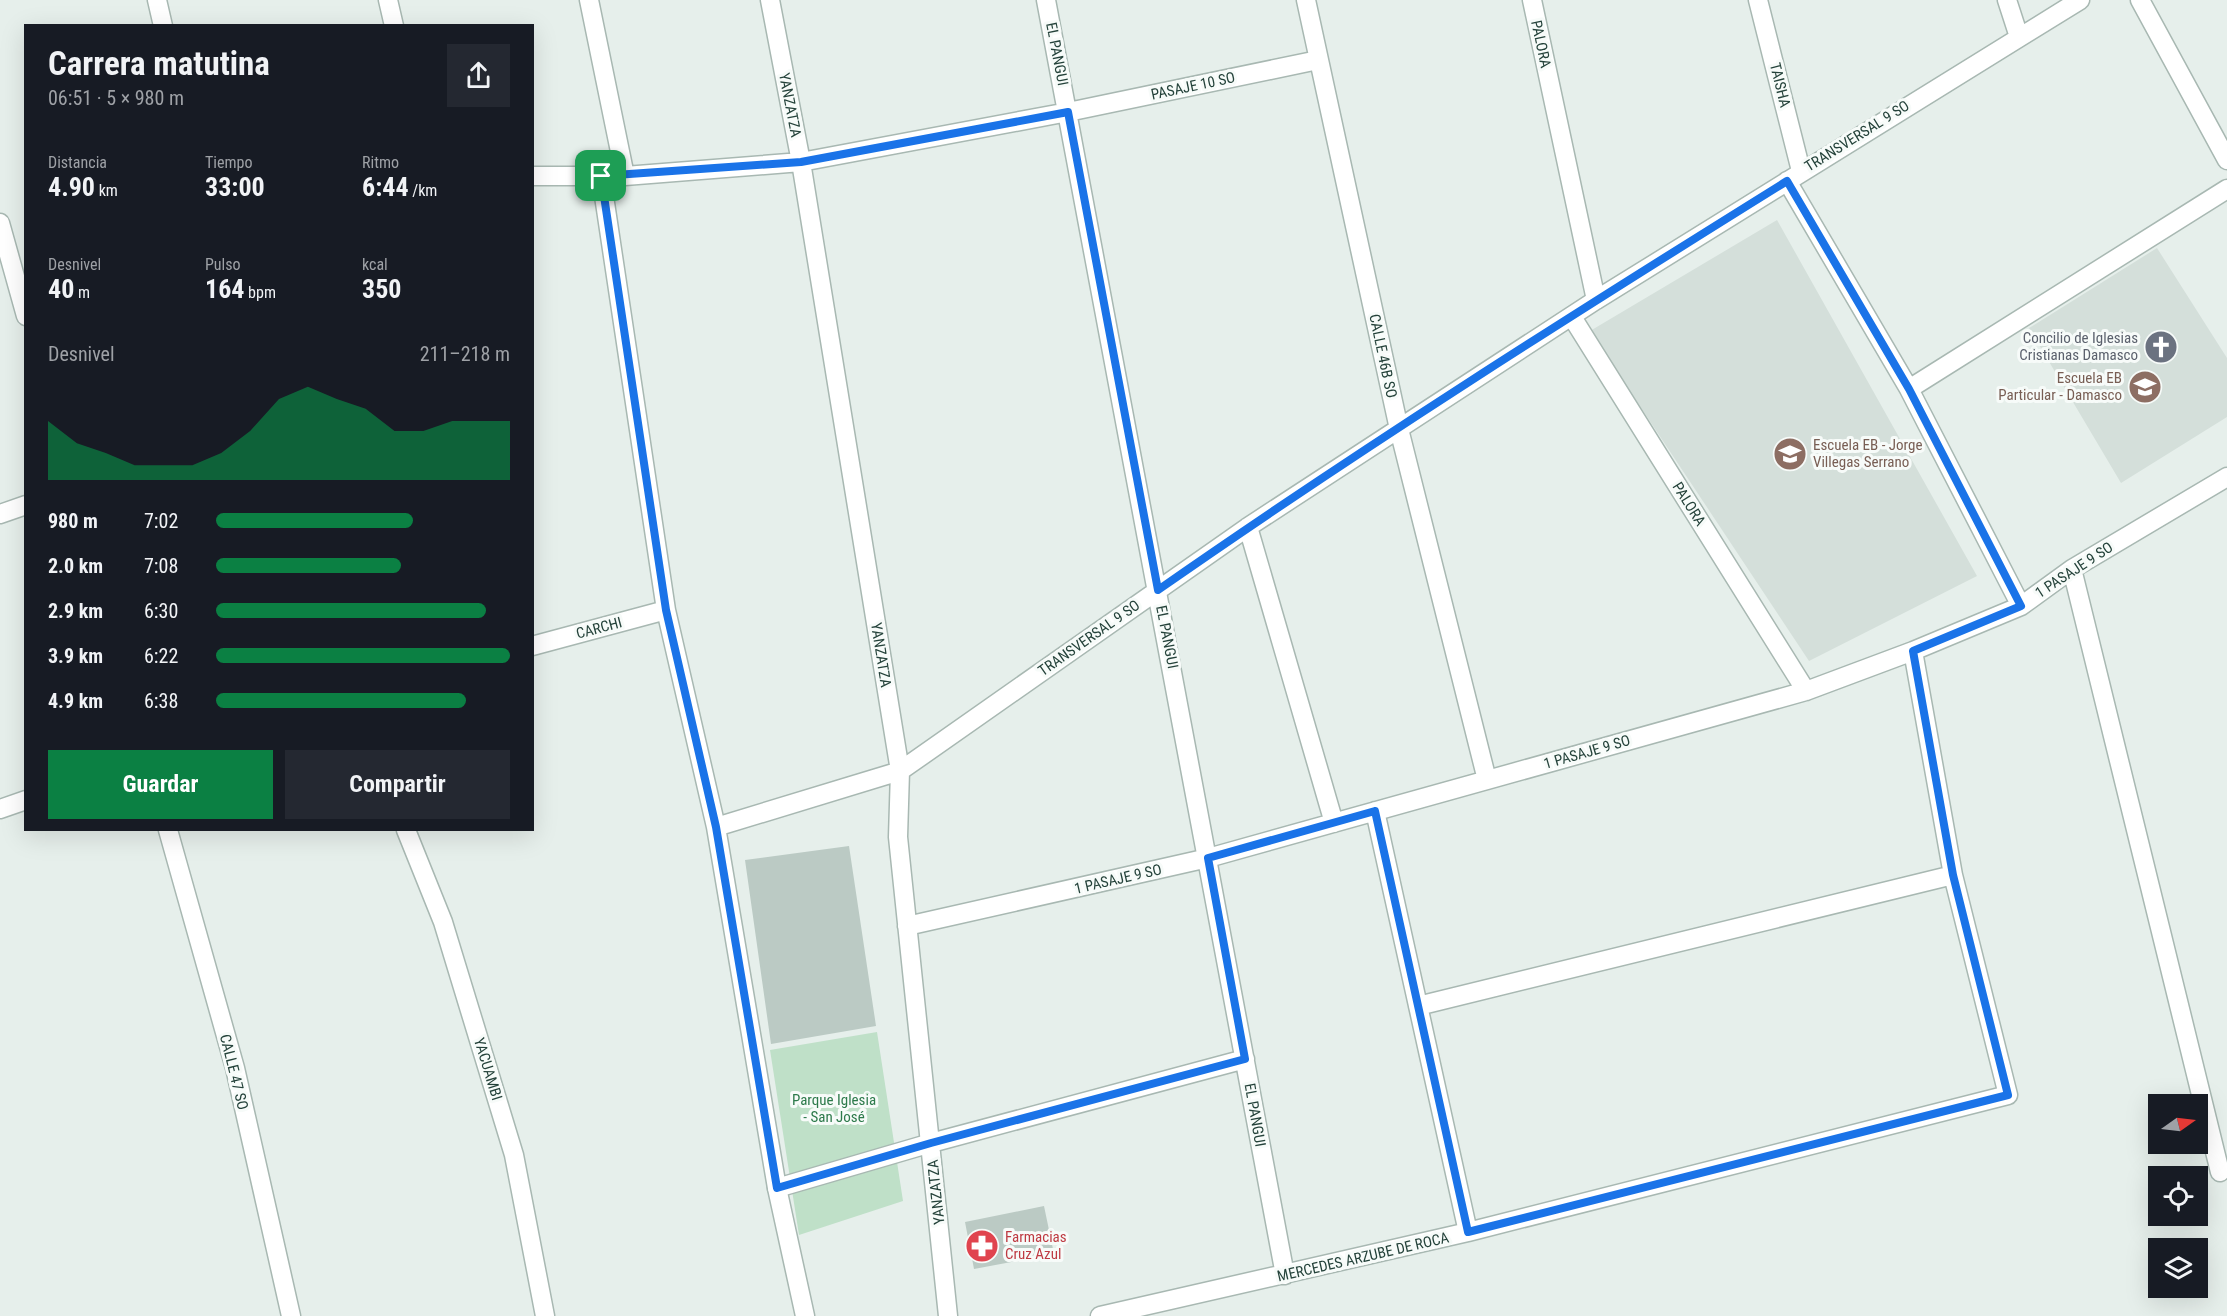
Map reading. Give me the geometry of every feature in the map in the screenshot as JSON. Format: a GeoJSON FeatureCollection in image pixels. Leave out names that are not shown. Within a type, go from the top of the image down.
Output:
{"type":"FeatureCollection","features":[{"type":"Feature","properties":{"kind":"street"},"geometry":{"type":"LineString","coordinates":[[157,0],[163,24]]}},
{"type":"Feature","properties":{"kind":"street"},"geometry":{"type":"LineString","coordinates":[[388,0],[394,24]]}},
{"type":"Feature","properties":{"kind":"street"},"geometry":{"type":"LineString","coordinates":[[589,0],[625,176]]}},
{"type":"Feature","properties":{"kind":"street","name":"YANZATZA"},"geometry":{"type":"LineString","coordinates":[[770,0],[801,162],[900,771],[898,837],[948,1316]]}},
{"type":"Feature","properties":{"kind":"street","name":"EL PANGUI"},"geometry":{"type":"LineString","coordinates":[[1046,0],[1285,1275]]}},
{"type":"Feature","properties":{"kind":"street","name":"CALLE 46B SO"},"geometry":{"type":"LineString","coordinates":[[1306,0],[1399,429],[1487,780]]}},
{"type":"Feature","properties":{"kind":"street","name":"PALORA"},"geometry":{"type":"LineString","coordinates":[[1532,0],[1596,300]]}},
{"type":"Feature","properties":{"kind":"street","name":"TAISHA"},"geometry":{"type":"LineString","coordinates":[[1758,0],[1794,176],[1909,389],[2021,606]]}},
{"type":"Feature","properties":{"kind":"street"},"geometry":{"type":"LineString","coordinates":[[2007,0],[2019,37]]}},
{"type":"Feature","properties":{"kind":"street","name":"TRANSVERSAL 9 SO"},"geometry":{"type":"LineString","coordinates":[[716,827],[900,771],[1248,527],[1596,300],[2080,0]]}},
{"type":"Feature","properties":{"kind":"street"},"geometry":{"type":"LineString","coordinates":[[2140,0],[2227,160]]}},
{"type":"Feature","properties":{"kind":"street","name":"PASAJE 10 SO"},"geometry":{"type":"LineString","coordinates":[[534,176],[625,176],[801,162],[1068,112],[1318,60]]}},
{"type":"Feature","properties":{"kind":"street"},"geometry":{"type":"LineString","coordinates":[[601,176],[666,610],[716,827],[777,1188],[805,1316]]}},
{"type":"Feature","properties":{"kind":"street"},"geometry":{"type":"LineString","coordinates":[[1909,389],[2227,189]]}},
{"type":"Feature","properties":{"kind":"street"},"geometry":{"type":"LineString","coordinates":[[0,223],[11,253],[24,308]]}},
{"type":"Feature","properties":{"kind":"street","name":"PALORA"},"geometry":{"type":"LineString","coordinates":[[1572,317],[1806,691]]}},
{"type":"Feature","properties":{"kind":"street","name":"1 PASAJE 9 SO"},"geometry":{"type":"LineString","coordinates":[[908,926],[1208,858],[1806,691],[1913,651],[2021,606],[2072,568],[2227,477]]}},
{"type":"Feature","properties":{"kind":"street"},"geometry":{"type":"LineString","coordinates":[[0,514],[24,507]]}},
{"type":"Feature","properties":{"kind":"street"},"geometry":{"type":"LineString","coordinates":[[1248,527],[1334,823]]}},
{"type":"Feature","properties":{"kind":"street"},"geometry":{"type":"LineString","coordinates":[[2072,568],[2220,1172]]}},
{"type":"Feature","properties":{"kind":"street","name":"CARCHI"},"geometry":{"type":"LineString","coordinates":[[534,645],[666,610]]}},
{"type":"Feature","properties":{"kind":"street"},"geometry":{"type":"LineString","coordinates":[[1418,1006],[1953,875],[1913,651]]}},
{"type":"Feature","properties":{"kind":"street"},"geometry":{"type":"LineString","coordinates":[[0,809],[24,801]]}},
{"type":"Feature","properties":{"kind":"street"},"geometry":{"type":"LineString","coordinates":[[1375,811],[1468,1232]]}},
{"type":"Feature","properties":{"kind":"street","name":"CALLE 47 SO"},"geometry":{"type":"LineString","coordinates":[[168,831],[235,1068],[291,1316]]}},
{"type":"Feature","properties":{"kind":"street","name":"YACUAMBI"},"geometry":{"type":"LineString","coordinates":[[406,831],[443,922],[514,1155],[544,1316]]}},
{"type":"Feature","properties":{"kind":"street","name":"MERCEDES ARZUBE DE ROCA"},"geometry":{"type":"LineString","coordinates":[[1101,1316],[1468,1232],[2008,1095],[1953,875]]}},
{"type":"Feature","properties":{"kind":"street"},"geometry":{"type":"LineString","coordinates":[[777,1188],[931,1143],[1245,1059]]}},
{"type":"Feature","properties":{"kind":"shaded area","name":"Escuela EB - Jorge Villegas Serrano"},"geometry":{"type":"Polygon","coordinates":[[[1777,220],[1977,576],[1809,661],[1590,331],[1777,220]]]}},
{"type":"Feature","properties":{"kind":"shaded area","name":"Escuela EB Particular - Damasco"},"geometry":{"type":"Polygon","coordinates":[[[2157,248],[2227,358],[2227,417],[2121,483],[2029,328],[2157,248]]]}},
{"type":"Feature","properties":{"kind":"green space","name":"Parque Iglesia - San José"},"geometry":{"type":"Polygon","coordinates":[[[877,1032],[903,1201],[799,1235],[770,1050],[877,1032]]]}},
{"type":"Feature","properties":{"kind":"building"},"geometry":{"type":"Polygon","coordinates":[[[849,846],[876,1026],[771,1044],[745,860],[849,846]]]}},
{"type":"Feature","properties":{"kind":"building"},"geometry":{"type":"Polygon","coordinates":[[[1044,1206],[1054,1254],[974,1269],[965,1222],[1044,1206]]]}},
{"type":"Feature","properties":{"kind":"place","name":"Concilio de Iglesias Cristianas Damasco"},"geometry":{"type":"Point","coordinates":[2161,347]}},
{"type":"Feature","properties":{"kind":"place","name":"Escuela EB Particular - Damasco"},"geometry":{"type":"Point","coordinates":[2145,387]}},
{"type":"Feature","properties":{"kind":"place","name":"Escuela EB - Jorge Villegas Serrano"},"geometry":{"type":"Point","coordinates":[1790,454]}},
{"type":"Feature","properties":{"kind":"place","name":"Farmacias Cruz Azul"},"geometry":{"type":"Point","coordinates":[982,1246]}},
{"type":"Feature","properties":{"kind":"route"},"geometry":{"type":"LineString","coordinates":[[1068,112],[1158,590],[1248,527],[1596,300],[1787,181],[1909,389],[2021,606],[1913,651],[1953,875],[2008,1095],[1468,1232],[1375,811],[1208,858],[1245,1059],[931,1143],[777,1188],[716,827],[666,610],[601,176],[801,162],[1068,112]]}}]}
